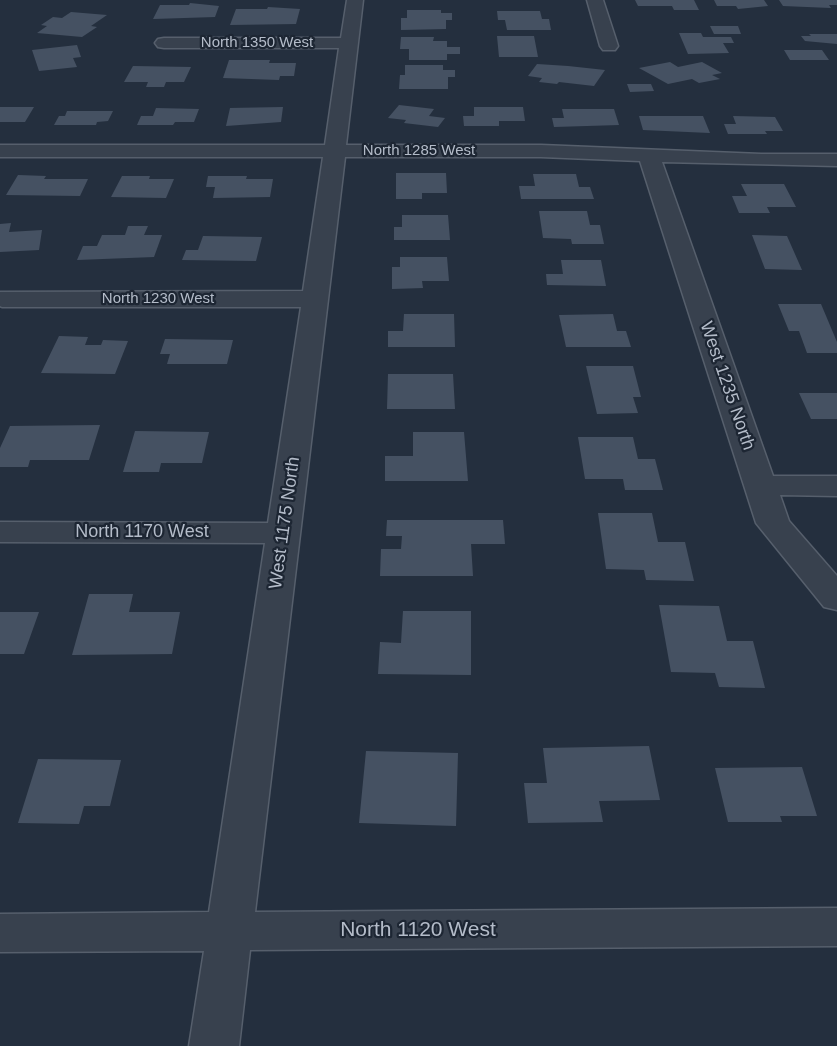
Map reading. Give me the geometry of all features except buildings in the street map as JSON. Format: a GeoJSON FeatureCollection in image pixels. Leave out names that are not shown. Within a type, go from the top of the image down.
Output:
{"type":"FeatureCollection","features":[{"type":"Feature","properties":{"kind":"street","name":"West 1175 North"},"geometry":{"type":"LineString","coordinates":[[214,1046],[355,0]]}},
{"type":"Feature","properties":{"kind":"street"},"geometry":{"type":"LineString","coordinates":[[595,0],[609,45]]}},
{"type":"Feature","properties":{"kind":"street","name":"North 1350 West"},"geometry":{"type":"LineString","coordinates":[[164,43],[349,43]]}},
{"type":"Feature","properties":{"kind":"street","name":"North 1285 West"},"geometry":{"type":"LineString","coordinates":[[0,151],[541,151],[837,160]]}},
{"type":"Feature","properties":{"kind":"street","name":"West 1235 North"},"geometry":{"type":"LineString","coordinates":[[649,156],[773,523],[837,599]]}},
{"type":"Feature","properties":{"kind":"street","name":"North 1230 West"},"geometry":{"type":"LineString","coordinates":[[2,299],[315,299]]}},
{"type":"Feature","properties":{"kind":"street"},"geometry":{"type":"LineString","coordinates":[[760,485],[837,486]]}},
{"type":"Feature","properties":{"kind":"street","name":"North 1170 West"},"geometry":{"type":"LineString","coordinates":[[0,532],[283,533]]}},
{"type":"Feature","properties":{"kind":"street","name":"North 1120 West"},"geometry":{"type":"LineString","coordinates":[[0,933],[837,927]]}}]}
